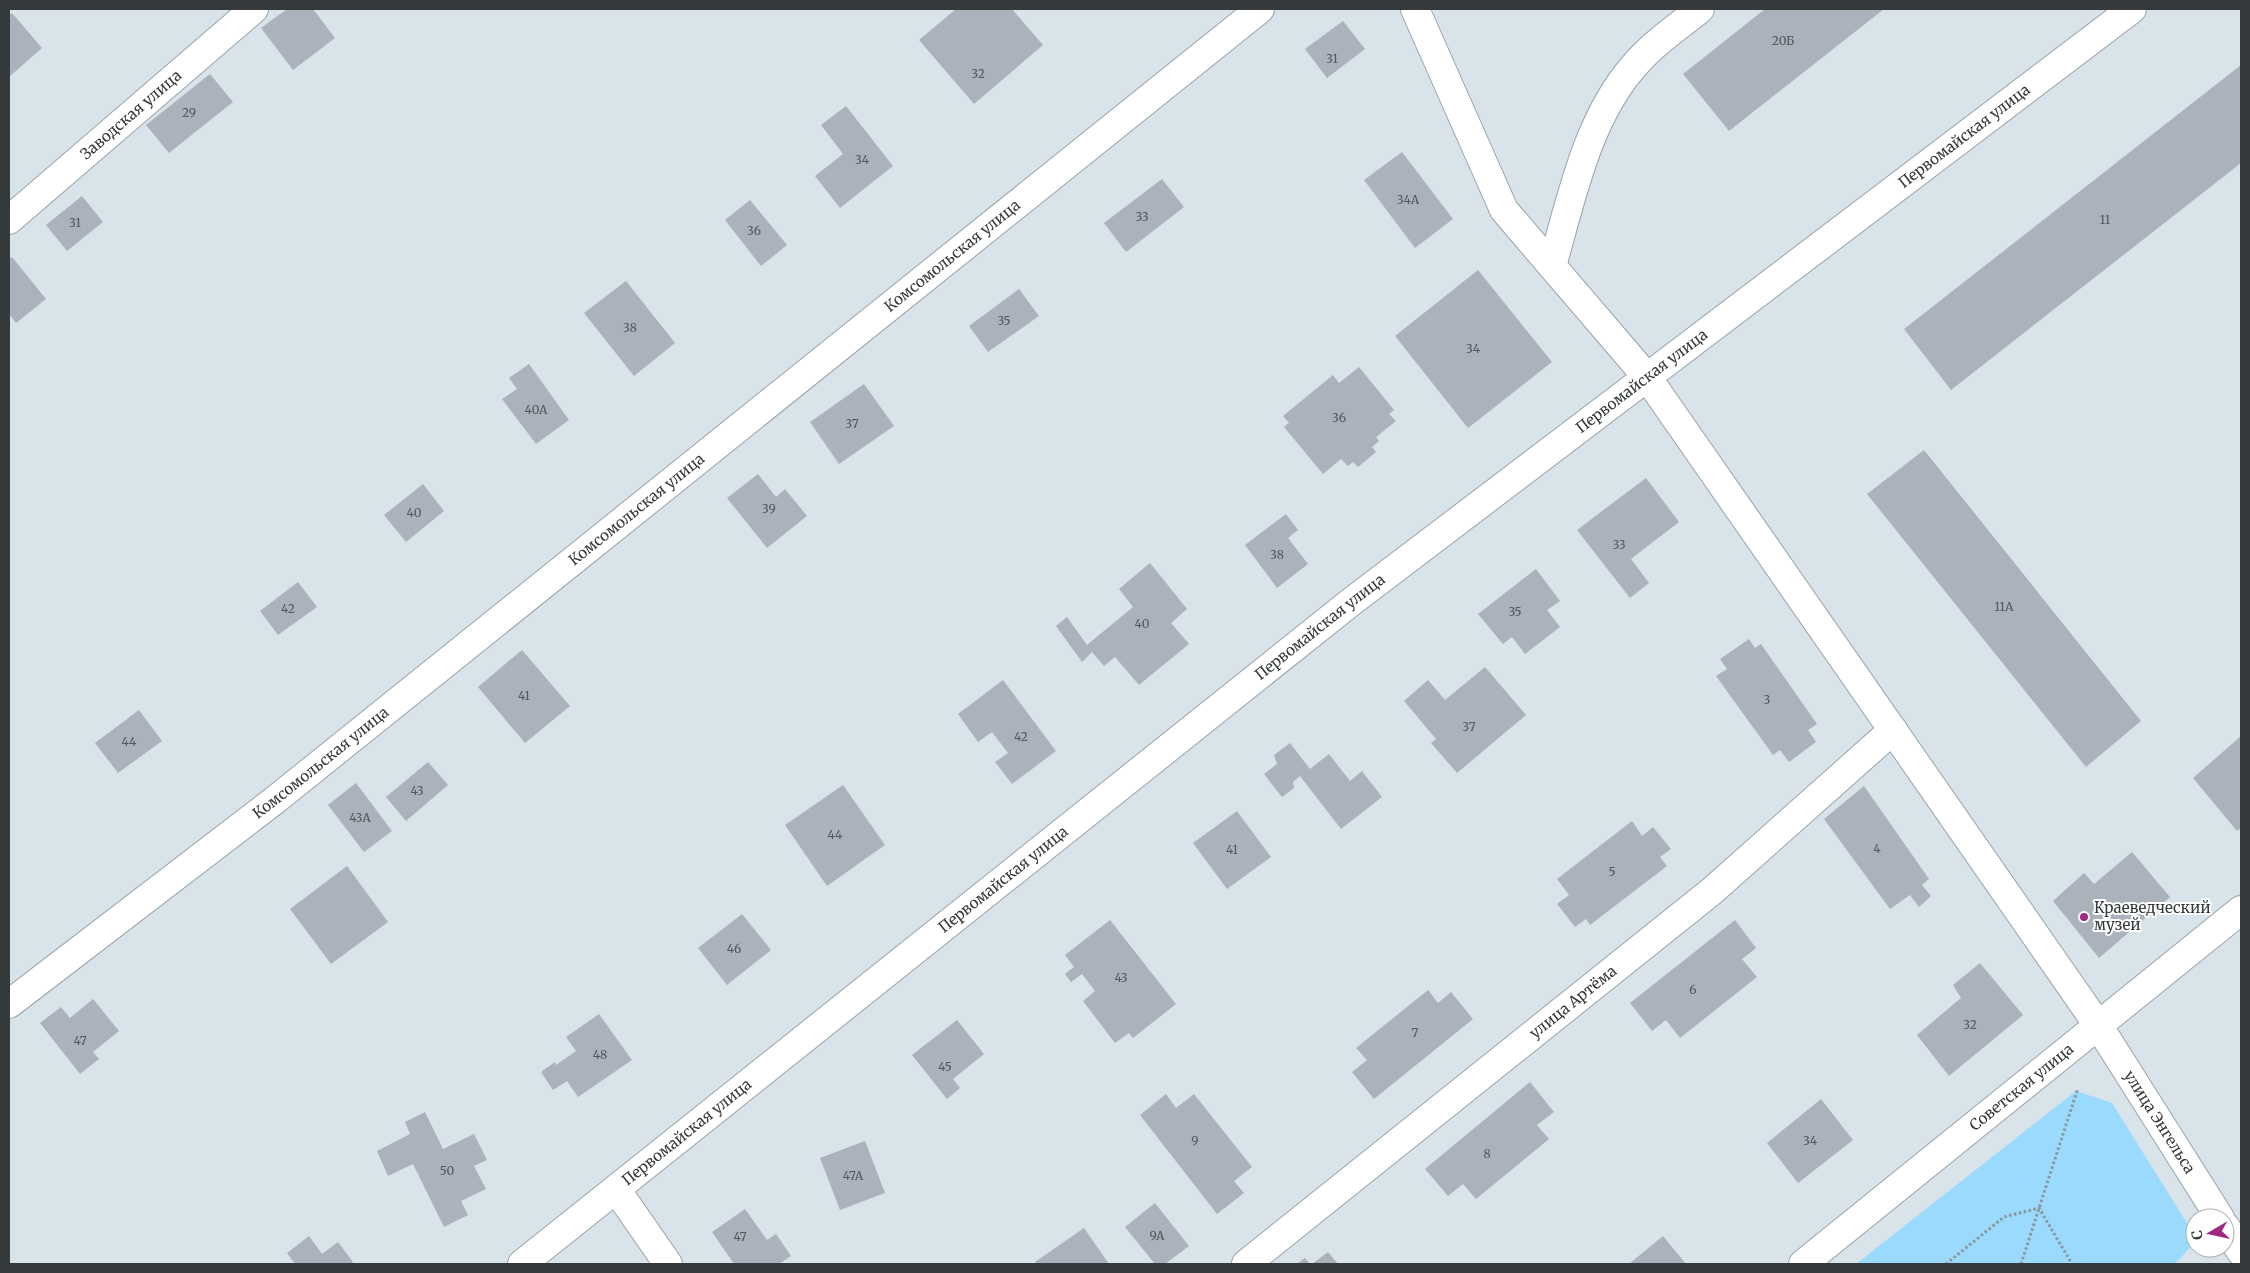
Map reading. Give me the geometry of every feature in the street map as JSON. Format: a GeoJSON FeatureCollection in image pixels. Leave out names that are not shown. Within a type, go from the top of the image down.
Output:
{"type":"FeatureCollection","features":[{"type":"Feature","properties":{"kind":"street","name":"Заводская улица"},"geometry":{"type":"LineString","coordinates":[[9,220],[254,9]]}},
{"type":"Feature","properties":{"kind":"street","name":"Комсомольская улица"},"geometry":{"type":"LineString","coordinates":[[9,1004],[276,800],[1260,9]]}},
{"type":"Feature","properties":{"kind":"street","name":"улица Энгельса"},"geometry":{"type":"LineString","coordinates":[[1415,9],[1504,210],[1647,377],[2098,1025],[2214,1208]]}},
{"type":"Feature","properties":{"kind":"street"},"geometry":{"type":"LineString","coordinates":[[1552,266],[1588,147],[1605,108],[1634,66],[1700,9]]}},
{"type":"Feature","properties":{"kind":"street","name":"Первомайская улица"},"geometry":{"type":"LineString","coordinates":[[522,1264],[1351,602],[2132,9]]}},
{"type":"Feature","properties":{"kind":"street","name":"улица Артёма"},"geometry":{"type":"LineString","coordinates":[[1246,1264],[1712,892],[1892,730]]}},
{"type":"Feature","properties":{"kind":"street","name":"Советская улица"},"geometry":{"type":"LineString","coordinates":[[1803,1264],[2241,910]]}},
{"type":"Feature","properties":{"kind":"street"},"geometry":{"type":"LineString","coordinates":[[616,1189],[668,1264]]}},
{"type":"Feature","properties":{"kind":"path"},"geometry":{"type":"LineString","coordinates":[[2020,1264],[2080,1080]]}},
{"type":"Feature","properties":{"kind":"path"},"geometry":{"type":"LineString","coordinates":[[1946,1264],[2004,1217],[2039,1208]]}},
{"type":"Feature","properties":{"kind":"path"},"geometry":{"type":"LineString","coordinates":[[2039,1208],[2072,1264]]}},
{"type":"Feature","properties":{"kind":"shaded area"},"geometry":{"type":"Polygon","coordinates":[[[2076,1091],[2112,1103],[2185,1220],[2185,1253],[2175,1264],[1856,1264],[2076,1091]]]}},
{"type":"Feature","properties":{"kind":"building"},"geometry":{"type":"Polygon","coordinates":[[[287,9],[313,9],[335,38],[293,70],[261,28],[287,9]]]}},
{"type":"Feature","properties":{"kind":"building"},"geometry":{"type":"Polygon","coordinates":[[[956,9],[1012,9],[1043,45],[974,104],[919,40],[956,9]]]}},
{"type":"Feature","properties":{"kind":"building"},"geometry":{"type":"Polygon","coordinates":[[[1765,9],[1884,9],[1729,131],[1683,74],[1765,9]]]}},
{"type":"Feature","properties":{"kind":"building"},"geometry":{"type":"Polygon","coordinates":[[[12,13],[42,48],[9,77],[9,16],[12,13]]]}},
{"type":"Feature","properties":{"kind":"building"},"geometry":{"type":"Polygon","coordinates":[[[1343,21],[1365,49],[1327,78],[1305,49],[1343,21]]]}},
{"type":"Feature","properties":{"kind":"building"},"geometry":{"type":"Polygon","coordinates":[[[2241,65],[2241,163],[1951,390],[1904,329],[2241,65]]]}},
{"type":"Feature","properties":{"kind":"building"},"geometry":{"type":"Polygon","coordinates":[[[210,74],[233,102],[169,153],[146,125],[210,74]]]}},
{"type":"Feature","properties":{"kind":"building"},"geometry":{"type":"Polygon","coordinates":[[[846,106],[893,166],[840,208],[815,176],[843,154],[821,125],[846,106]]]}},
{"type":"Feature","properties":{"kind":"building"},"geometry":{"type":"Polygon","coordinates":[[[1402,152],[1453,219],[1415,248],[1364,180],[1402,152]]]}},
{"type":"Feature","properties":{"kind":"building"},"geometry":{"type":"Polygon","coordinates":[[[1162,179],[1184,207],[1126,252],[1104,223],[1162,179]]]}},
{"type":"Feature","properties":{"kind":"building"},"geometry":{"type":"Polygon","coordinates":[[[82,196],[103,222],[67,251],[46,225],[82,196]]]}},
{"type":"Feature","properties":{"kind":"building"},"geometry":{"type":"Polygon","coordinates":[[[750,200],[787,245],[761,266],[725,220],[750,200]]]}},
{"type":"Feature","properties":{"kind":"building"},"geometry":{"type":"Polygon","coordinates":[[[12,257],[46,299],[16,323],[9,314],[9,259],[12,257]]]}},
{"type":"Feature","properties":{"kind":"building"},"geometry":{"type":"Polygon","coordinates":[[[1478,270],[1552,362],[1468,428],[1395,336],[1478,270]]]}},
{"type":"Feature","properties":{"kind":"building"},"geometry":{"type":"Polygon","coordinates":[[[626,281],[675,343],[634,376],[584,313],[626,281]]]}},
{"type":"Feature","properties":{"kind":"building"},"geometry":{"type":"Polygon","coordinates":[[[1019,289],[1039,316],[988,352],[969,326],[1019,289]]]}},
{"type":"Feature","properties":{"kind":"building"},"geometry":{"type":"Polygon","coordinates":[[[529,364],[569,420],[536,444],[502,399],[517,389],[509,378],[529,364]]]}},
{"type":"Feature","properties":{"kind":"building"},"geometry":{"type":"Polygon","coordinates":[[[1359,367],[1394,410],[1389,414],[1396,421],[1376,437],[1379,441],[1372,447],[1376,452],[1358,467],[1353,462],[1348,466],[1341,459],[1323,474],[1284,427],[1289,423],[1283,416],[1333,375],[1339,383],[1359,367]]]}},
{"type":"Feature","properties":{"kind":"building"},"geometry":{"type":"Polygon","coordinates":[[[864,384],[894,426],[839,464],[810,422],[864,384]]]}},
{"type":"Feature","properties":{"kind":"building"},"geometry":{"type":"Polygon","coordinates":[[[1924,450],[2141,721],[2086,767],[1867,494],[1924,450]]]}},
{"type":"Feature","properties":{"kind":"building"},"geometry":{"type":"Polygon","coordinates":[[[758,474],[776,497],[785,489],[807,516],[767,548],[727,498],[758,474]]]}},
{"type":"Feature","properties":{"kind":"building"},"geometry":{"type":"Polygon","coordinates":[[[1646,478],[1679,522],[1631,559],[1649,583],[1630,598],[1577,530],[1646,478]]]}},
{"type":"Feature","properties":{"kind":"building"},"geometry":{"type":"Polygon","coordinates":[[[423,484],[444,511],[406,542],[384,515],[423,484]]]}},
{"type":"Feature","properties":{"kind":"building"},"geometry":{"type":"Polygon","coordinates":[[[1286,514],[1298,530],[1288,538],[1308,564],[1277,588],[1245,545],[1286,514]]]}},
{"type":"Feature","properties":{"kind":"building"},"geometry":{"type":"Polygon","coordinates":[[[1150,563],[1187,609],[1171,623],[1189,644],[1139,685],[1115,657],[1104,666],[1092,652],[1082,662],[1056,626],[1067,617],[1087,645],[1133,607],[1119,589],[1150,563]]]}},
{"type":"Feature","properties":{"kind":"building"},"geometry":{"type":"Polygon","coordinates":[[[1536,569],[1560,601],[1547,610],[1560,627],[1525,654],[1512,637],[1503,644],[1478,614],[1536,569]]]}},
{"type":"Feature","properties":{"kind":"building"},"geometry":{"type":"Polygon","coordinates":[[[298,582],[317,607],[278,635],[260,611],[298,582]]]}},
{"type":"Feature","properties":{"kind":"building"},"geometry":{"type":"Polygon","coordinates":[[[1749,639],[1755,648],[1761,644],[1817,724],[1808,730],[1816,742],[1789,762],[1780,750],[1773,755],[1716,676],[1727,669],[1720,659],[1749,639]]]}},
{"type":"Feature","properties":{"kind":"building"},"geometry":{"type":"Polygon","coordinates":[[[522,650],[570,706],[525,743],[478,687],[522,650]]]}},
{"type":"Feature","properties":{"kind":"building"},"geometry":{"type":"Polygon","coordinates":[[[1485,667],[1526,715],[1457,773],[1431,743],[1436,739],[1404,701],[1428,680],[1445,700],[1485,667]]]}},
{"type":"Feature","properties":{"kind":"building"},"geometry":{"type":"Polygon","coordinates":[[[1003,680],[1056,751],[1012,784],[995,762],[1008,753],[992,732],[978,742],[958,714],[1003,680]]]}},
{"type":"Feature","properties":{"kind":"building"},"geometry":{"type":"Polygon","coordinates":[[[139,710],[162,741],[118,773],[95,743],[139,710]]]}},
{"type":"Feature","properties":{"kind":"building"},"geometry":{"type":"Polygon","coordinates":[[[2241,736],[2241,828],[2237,831],[2193,778],[2241,736]]]}},
{"type":"Feature","properties":{"kind":"building"},"geometry":{"type":"Polygon","coordinates":[[[1290,743],[1310,769],[1329,754],[1350,781],[1362,771],[1382,797],[1341,829],[1300,776],[1293,782],[1294,788],[1282,797],[1264,774],[1277,764],[1274,755],[1290,743]]]}},
{"type":"Feature","properties":{"kind":"building"},"geometry":{"type":"Polygon","coordinates":[[[428,762],[448,785],[406,821],[386,797],[428,762]]]}},
{"type":"Feature","properties":{"kind":"building"},"geometry":{"type":"Polygon","coordinates":[[[356,783],[392,831],[364,852],[328,805],[356,783]]]}},
{"type":"Feature","properties":{"kind":"building"},"geometry":{"type":"Polygon","coordinates":[[[843,785],[885,845],[827,886],[785,825],[843,785]]]}},
{"type":"Feature","properties":{"kind":"building"},"geometry":{"type":"Polygon","coordinates":[[[1864,786],[1929,879],[1922,885],[1931,896],[1919,907],[1910,895],[1890,909],[1824,819],[1864,786]]]}},
{"type":"Feature","properties":{"kind":"building"},"geometry":{"type":"Polygon","coordinates":[[[1237,811],[1271,857],[1227,889],[1193,843],[1237,811]]]}},
{"type":"Feature","properties":{"kind":"building"},"geometry":{"type":"Polygon","coordinates":[[[1632,821],[1642,836],[1653,827],[1671,849],[1660,857],[1667,866],[1590,925],[1586,919],[1575,927],[1557,904],[1569,895],[1557,879],[1632,821]]]}},
{"type":"Feature","properties":{"kind":"building"},"geometry":{"type":"Polygon","coordinates":[[[2132,852],[2170,897],[2099,958],[2053,901],[2084,873],[2094,884],[2132,852]]]}},
{"type":"Feature","properties":{"kind":"building"},"geometry":{"type":"Polygon","coordinates":[[[347,866],[388,922],[331,964],[290,909],[347,866]]]}},
{"type":"Feature","properties":{"kind":"building"},"geometry":{"type":"Polygon","coordinates":[[[742,914],[771,950],[727,985],[698,948],[742,914]]]}},
{"type":"Feature","properties":{"kind":"building"},"geometry":{"type":"Polygon","coordinates":[[[1110,920],[1176,1004],[1133,1038],[1129,1033],[1115,1043],[1083,1001],[1095,991],[1082,974],[1071,982],[1065,974],[1074,967],[1065,955],[1110,920]]]}},
{"type":"Feature","properties":{"kind":"building"},"geometry":{"type":"Polygon","coordinates":[[[1735,920],[1756,948],[1742,959],[1757,977],[1680,1038],[1666,1020],[1652,1031],[1630,1003],[1735,920]]]}},
{"type":"Feature","properties":{"kind":"building"},"geometry":{"type":"Polygon","coordinates":[[[1980,963],[2023,1015],[1949,1076],[1917,1035],[1961,998],[1953,985],[1980,963]]]}},
{"type":"Feature","properties":{"kind":"building"},"geometry":{"type":"Polygon","coordinates":[[[1428,990],[1438,1003],[1451,992],[1473,1019],[1374,1099],[1352,1072],[1367,1060],[1356,1048],[1428,990]]]}},
{"type":"Feature","properties":{"kind":"building"},"geometry":{"type":"Polygon","coordinates":[[[93,999],[119,1031],[93,1052],[99,1059],[80,1074],[40,1023],[61,1007],[70,1018],[93,999]]]}},
{"type":"Feature","properties":{"kind":"building"},"geometry":{"type":"Polygon","coordinates":[[[599,1014],[632,1060],[578,1097],[567,1081],[553,1090],[541,1072],[555,1062],[556,1065],[576,1051],[566,1037],[599,1014]]]}},
{"type":"Feature","properties":{"kind":"building"},"geometry":{"type":"Polygon","coordinates":[[[957,1020],[984,1054],[953,1079],[960,1088],[947,1099],[912,1055],[957,1020]]]}},
{"type":"Feature","properties":{"kind":"building"},"geometry":{"type":"Polygon","coordinates":[[[1530,1082],[1554,1112],[1537,1125],[1549,1139],[1476,1199],[1463,1184],[1448,1196],[1425,1169],[1530,1082]]]}},
{"type":"Feature","properties":{"kind":"building"},"geometry":{"type":"Polygon","coordinates":[[[1166,1094],[1176,1108],[1194,1094],[1252,1167],[1234,1181],[1244,1193],[1217,1214],[1140,1115],[1166,1094]]]}},
{"type":"Feature","properties":{"kind":"building"},"geometry":{"type":"Polygon","coordinates":[[[1821,1099],[1853,1140],[1798,1183],[1767,1143],[1821,1099]]]}},
{"type":"Feature","properties":{"kind":"building"},"geometry":{"type":"Polygon","coordinates":[[[425,1112],[443,1149],[474,1134],[487,1160],[474,1166],[486,1189],[461,1201],[468,1215],[444,1227],[413,1164],[388,1176],[377,1151],[410,1134],[405,1122],[425,1112]]]}},
{"type":"Feature","properties":{"kind":"building"},"geometry":{"type":"Polygon","coordinates":[[[865,1141],[885,1193],[840,1210],[820,1158],[865,1141]]]}},
{"type":"Feature","properties":{"kind":"building"},"geometry":{"type":"Polygon","coordinates":[[[1155,1203],[1189,1246],[1165,1264],[1155,1264],[1125,1227],[1155,1203]]]}},
{"type":"Feature","properties":{"kind":"building"},"geometry":{"type":"Polygon","coordinates":[[[745,1209],[767,1240],[776,1234],[791,1256],[779,1264],[734,1264],[712,1232],[745,1209]]]}},
{"type":"Feature","properties":{"kind":"building"},"geometry":{"type":"Polygon","coordinates":[[[1084,1228],[1109,1264],[1037,1264],[1035,1262],[1084,1228]]]}},
{"type":"Feature","properties":{"kind":"building"},"geometry":{"type":"Polygon","coordinates":[[[309,1236],[322,1254],[338,1242],[353,1262],[350,1264],[295,1264],[287,1253],[309,1236]]]}},
{"type":"Feature","properties":{"kind":"building"},"geometry":{"type":"Polygon","coordinates":[[[1663,1236],[1686,1264],[1629,1264],[1663,1236]]]}},
{"type":"Feature","properties":{"kind":"building"},"geometry":{"type":"Polygon","coordinates":[[[1328,1252],[1338,1264],[1312,1264],[1328,1252]]]}},
{"type":"Feature","properties":{"kind":"building"},"geometry":{"type":"Polygon","coordinates":[[[1305,1258],[1310,1264],[1297,1264],[1305,1258]]]}},
{"type":"Feature","properties":{"kind":"place","name":"Краеведческий музей"},"geometry":{"type":"Point","coordinates":[2084,917]}}]}
